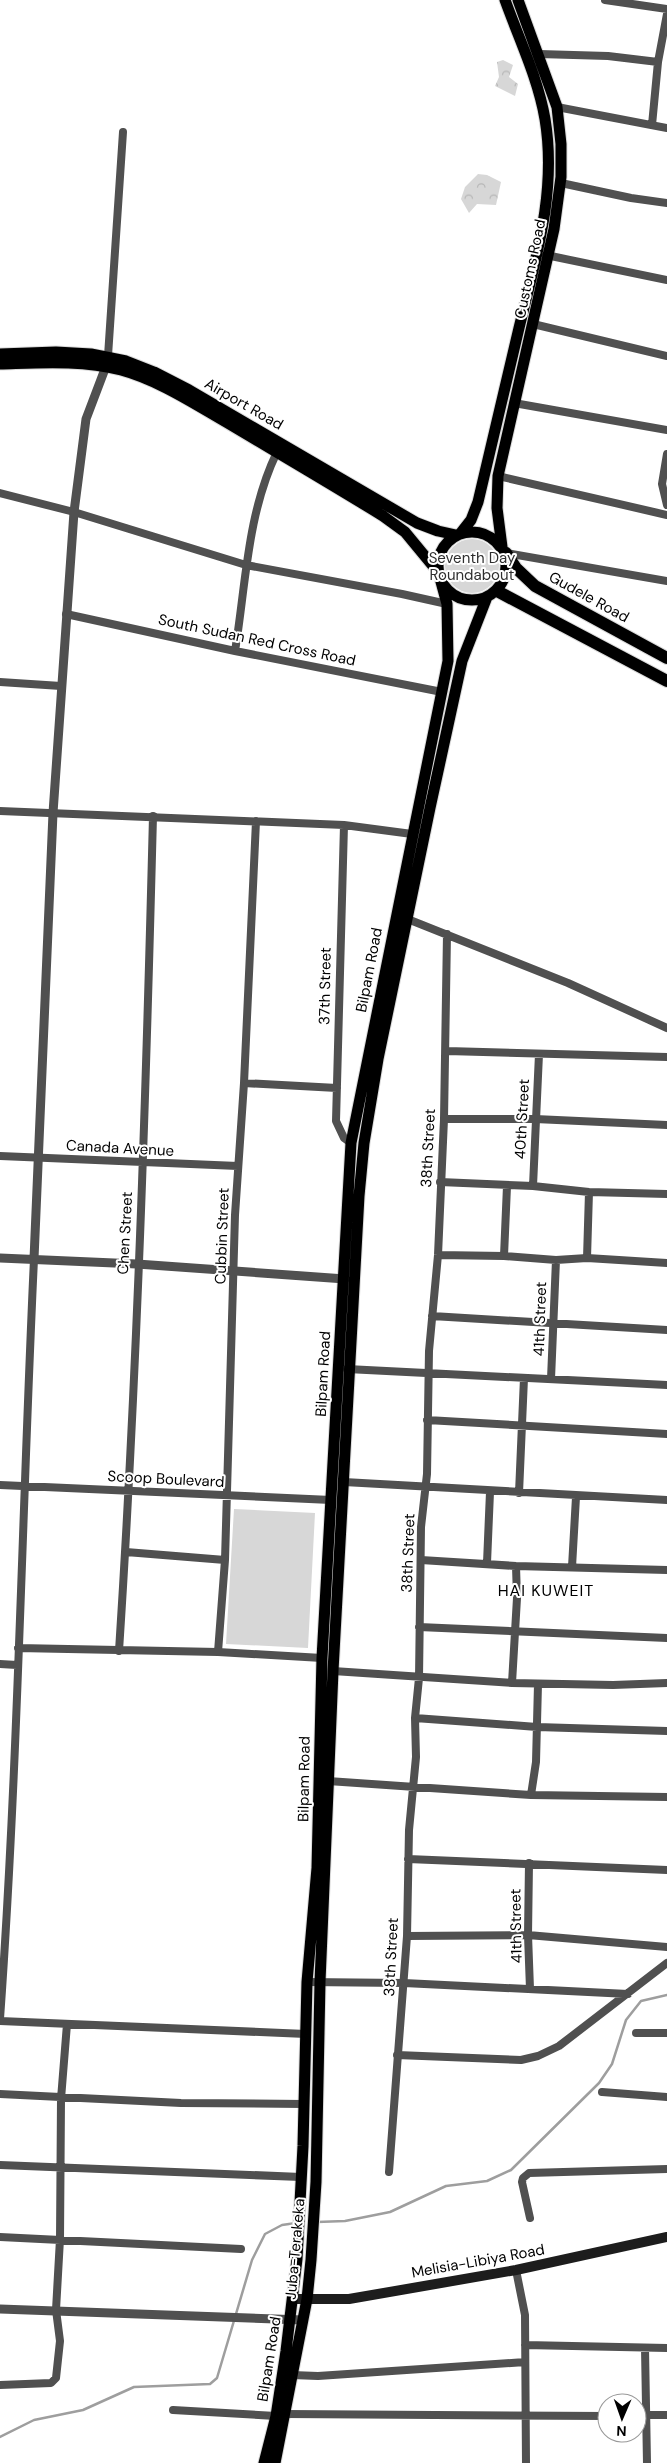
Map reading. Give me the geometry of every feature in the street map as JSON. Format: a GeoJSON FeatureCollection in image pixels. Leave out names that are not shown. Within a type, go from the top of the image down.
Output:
{"type":"FeatureCollection","features":[{"type":"Feature","properties":{"kind":"highway","name":"Gudele Road"},"geometry":{"type":"LineString","coordinates":[[504,550],[516,568],[535,586],[667,658]]}},
{"type":"Feature","properties":{"kind":"highway"},"geometry":{"type":"LineString","coordinates":[[492,594],[667,681]]}},
{"type":"Feature","properties":{"kind":"main road","name":"Customs Road"},"geometry":{"type":"LineString","coordinates":[[458,534],[470,520],[478,502],[536,258],[548,191],[549,169],[544,118],[536,84],[505,0]]}},
{"type":"Feature","properties":{"kind":"main road","name":"Customs Road"},"geometry":{"type":"LineString","coordinates":[[504,550],[497,508],[498,476],[533,324],[546,255],[558,207],[561,183],[561,144],[557,107],[518,0]]}},
{"type":"Feature","properties":{"kind":"main road","name":"Airport Road"},"geometry":{"type":"LineString","coordinates":[[0,354],[56,352],[154,372],[190,390],[417,523],[438,531],[458,534]]}},
{"type":"Feature","properties":{"kind":"main road","name":"Airport Road"},"geometry":{"type":"LineString","coordinates":[[0,364],[107,362],[151,381],[277,452],[383,516],[405,532],[439,575]]}},
{"type":"Feature","properties":{"kind":"main road"},"geometry":{"type":"LineString","coordinates":[[483,533],[490,536],[504,550],[507,571],[492,594],[473,600],[459,598],[448,590],[439,575],[440,555],[443,547],[458,534],[483,533]]}},
{"type":"Feature","properties":{"kind":"main road","name":"Bilpam Road"},"geometry":{"type":"LineString","coordinates":[[301,2179],[307,1982],[317,1868],[322,1658],[332,1500],[364,1143],[401,917],[412,834],[442,692],[448,653],[447,604],[439,575]]}},
{"type":"Feature","properties":{"kind":"main road","name":"Bilpam Road"},"geometry":{"type":"LineString","coordinates":[[316,2182],[320,1982],[328,1781],[344,1482],[344,1279],[351,1143],[401,917],[462,661],[492,594]]}},
{"type":"Feature","properties":{"kind":"main road","name":"Juba-Terakeka"},"geometry":{"type":"LineString","coordinates":[[297,2259],[301,2179]]}},
{"type":"Feature","properties":{"kind":"main road","name":"Juba-Terakeka"},"geometry":{"type":"LineString","coordinates":[[280,2415],[292,2375],[307,2299],[316,2182]]}},
{"type":"Feature","properties":{"kind":"main road","name":"Melisia-Libiya Road"},"geometry":{"type":"LineString","coordinates":[[293,2299],[350,2299],[516,2270],[667,2237]]}},
{"type":"Feature","properties":{"kind":"main road","name":"Bilpam Road"},"geometry":{"type":"LineString","coordinates":[[264,2463],[280,2415],[297,2259]]}},
{"type":"Feature","properties":{"kind":"main road"},"geometry":{"type":"LineString","coordinates":[[274,2463],[280,2415]]}},
{"type":"Feature","properties":{"kind":"street"},"geometry":{"type":"LineString","coordinates":[[605,0],[667,9]]}},
{"type":"Feature","properties":{"kind":"street"},"geometry":{"type":"LineString","coordinates":[[652,125],[658,62],[667,14]]}},
{"type":"Feature","properties":{"kind":"street"},"geometry":{"type":"LineString","coordinates":[[539,54],[608,56],[658,62]]}},
{"type":"Feature","properties":{"kind":"street"},"geometry":{"type":"LineString","coordinates":[[557,107],[667,128]]}},
{"type":"Feature","properties":{"kind":"street"},"geometry":{"type":"LineString","coordinates":[[123,132],[107,362],[86,418],[74,512],[61,686],[53,813],[37,1157],[9,1883],[0,2020],[306,2034]]}},
{"type":"Feature","properties":{"kind":"street"},"geometry":{"type":"LineString","coordinates":[[561,183],[631,198],[667,203]]}},
{"type":"Feature","properties":{"kind":"street"},"geometry":{"type":"LineString","coordinates":[[546,255],[667,280]]}},
{"type":"Feature","properties":{"kind":"street"},"geometry":{"type":"LineString","coordinates":[[533,324],[667,356]]}},
{"type":"Feature","properties":{"kind":"street"},"geometry":{"type":"LineString","coordinates":[[514,404],[667,430]]}},
{"type":"Feature","properties":{"kind":"street"},"geometry":{"type":"LineString","coordinates":[[235,651],[246,565],[265,478],[277,452]]}},
{"type":"Feature","properties":{"kind":"street"},"geometry":{"type":"LineString","coordinates":[[667,454],[662,484],[667,505]]}},
{"type":"Feature","properties":{"kind":"street"},"geometry":{"type":"LineString","coordinates":[[498,476],[667,515]]}},
{"type":"Feature","properties":{"kind":"street"},"geometry":{"type":"LineString","coordinates":[[0,494],[74,512],[246,565],[447,604]]}},
{"type":"Feature","properties":{"kind":"street"},"geometry":{"type":"LineString","coordinates":[[504,550],[667,581],[667,576]]}},
{"type":"Feature","properties":{"kind":"street","name":"South Sudan Red Cross Road"},"geometry":{"type":"LineString","coordinates":[[66,614],[235,651],[442,692]]}},
{"type":"Feature","properties":{"kind":"street"},"geometry":{"type":"LineString","coordinates":[[0,682],[61,686]]}},
{"type":"Feature","properties":{"kind":"street"},"geometry":{"type":"LineString","coordinates":[[0,811],[344,825],[412,834]]}},
{"type":"Feature","properties":{"kind":"street","name":"Chen Street"},"geometry":{"type":"LineString","coordinates":[[119,1651],[126,1552],[138,1264],[153,816]]}},
{"type":"Feature","properties":{"kind":"street","name":"Cubbin Street"},"geometry":{"type":"LineString","coordinates":[[218,1652],[225,1560],[238,1166],[244,1083],[256,821]]}},
{"type":"Feature","properties":{"kind":"street","name":"37th Street"},"geometry":{"type":"LineString","coordinates":[[344,825],[336,1121],[344,1138],[351,1143]]}},
{"type":"Feature","properties":{"kind":"street"},"geometry":{"type":"LineString","coordinates":[[401,917],[568,983],[667,1028]]}},
{"type":"Feature","properties":{"kind":"street","name":"38th Street"},"geometry":{"type":"LineString","coordinates":[[390,2172],[407,1936],[408,1859],[414,1788],[428,1373],[438,1255],[444,1119],[447,934]]}},
{"type":"Feature","properties":{"kind":"street"},"geometry":{"type":"LineString","coordinates":[[446,1051],[667,1057]]}},
{"type":"Feature","properties":{"kind":"street","name":"40th Street"},"geometry":{"type":"LineString","coordinates":[[533,1186],[539,1054]]}},
{"type":"Feature","properties":{"kind":"street"},"geometry":{"type":"LineString","coordinates":[[244,1083],[337,1088]]}},
{"type":"Feature","properties":{"kind":"street"},"geometry":{"type":"LineString","coordinates":[[444,1119],[535,1119],[667,1125]]}},
{"type":"Feature","properties":{"kind":"street","name":"Canada Avenue"},"geometry":{"type":"LineString","coordinates":[[0,1156],[238,1166]]}},
{"type":"Feature","properties":{"kind":"street"},"geometry":{"type":"LineString","coordinates":[[440,1182],[533,1186],[589,1192],[667,1194]]}},
{"type":"Feature","properties":{"kind":"street"},"geometry":{"type":"LineString","coordinates":[[504,1256],[507,1186]]}},
{"type":"Feature","properties":{"kind":"street"},"geometry":{"type":"LineString","coordinates":[[587,1258],[589,1192]]}},
{"type":"Feature","properties":{"kind":"street"},"geometry":{"type":"LineString","coordinates":[[438,1255],[504,1256],[556,1260],[587,1258],[667,1263]]}},
{"type":"Feature","properties":{"kind":"street"},"geometry":{"type":"LineString","coordinates":[[0,1258],[138,1264],[344,1279]]}},
{"type":"Feature","properties":{"kind":"street","name":"41th Street"},"geometry":{"type":"LineString","coordinates":[[551,1379],[556,1260]]}},
{"type":"Feature","properties":{"kind":"street"},"geometry":{"type":"LineString","coordinates":[[432,1316],[667,1330]]}},
{"type":"Feature","properties":{"kind":"street"},"geometry":{"type":"LineString","coordinates":[[344,1368],[667,1386]]}},
{"type":"Feature","properties":{"kind":"street"},"geometry":{"type":"LineString","coordinates":[[519,1492],[524,1378]]}},
{"type":"Feature","properties":{"kind":"street"},"geometry":{"type":"LineString","coordinates":[[427,1420],[521,1427],[667,1434]]}},
{"type":"Feature","properties":{"kind":"street"},"geometry":{"type":"LineString","coordinates":[[344,1482],[576,1497],[667,1500]]}},
{"type":"Feature","properties":{"kind":"street","name":"Scoop Boulevard"},"geometry":{"type":"LineString","coordinates":[[0,1485],[332,1500]]}},
{"type":"Feature","properties":{"kind":"street"},"geometry":{"type":"LineString","coordinates":[[487,1563],[490,1492]]}},
{"type":"Feature","properties":{"kind":"street"},"geometry":{"type":"LineString","coordinates":[[572,1567],[576,1497]]}},
{"type":"Feature","properties":{"kind":"street"},"geometry":{"type":"LineString","coordinates":[[126,1552],[225,1560]]}},
{"type":"Feature","properties":{"kind":"street"},"geometry":{"type":"LineString","coordinates":[[421,1560],[516,1566],[667,1570]]}},
{"type":"Feature","properties":{"kind":"street"},"geometry":{"type":"LineString","coordinates":[[512,1683],[517,1598],[516,1566]]}},
{"type":"Feature","properties":{"kind":"street"},"geometry":{"type":"LineString","coordinates":[[419,1627],[667,1638]]}},
{"type":"Feature","properties":{"kind":"street"},"geometry":{"type":"LineString","coordinates":[[18,1648],[218,1652],[322,1658]]}},
{"type":"Feature","properties":{"kind":"street"},"geometry":{"type":"LineString","coordinates":[[0,1664],[18,1665]]}},
{"type":"Feature","properties":{"kind":"street"},"geometry":{"type":"LineString","coordinates":[[333,1671],[418,1678],[464,1678],[538,1684],[622,1685],[667,1683]]}},
{"type":"Feature","properties":{"kind":"street"},"geometry":{"type":"LineString","coordinates":[[531,1795],[536,1762],[538,1684]]}},
{"type":"Feature","properties":{"kind":"street"},"geometry":{"type":"LineString","coordinates":[[415,1718],[537,1726],[667,1731]]}},
{"type":"Feature","properties":{"kind":"street"},"geometry":{"type":"LineString","coordinates":[[328,1781],[531,1795],[667,1797]]}},
{"type":"Feature","properties":{"kind":"street"},"geometry":{"type":"LineString","coordinates":[[408,1859],[667,1870]]}},
{"type":"Feature","properties":{"kind":"street","name":"41th Street"},"geometry":{"type":"LineString","coordinates":[[529,1863],[528,1935],[530,1989]]}},
{"type":"Feature","properties":{"kind":"street"},"geometry":{"type":"LineString","coordinates":[[0,1882],[9,1883]]}},
{"type":"Feature","properties":{"kind":"street"},"geometry":{"type":"LineString","coordinates":[[407,1936],[528,1935],[667,1947]]}},
{"type":"Feature","properties":{"kind":"street"},"geometry":{"type":"LineString","coordinates":[[397,2055],[521,2060],[538,2056],[559,2046],[667,1963]]}},
{"type":"Feature","properties":{"kind":"street"},"geometry":{"type":"LineString","coordinates":[[307,1982],[404,1983],[628,1994]]}},
{"type":"Feature","properties":{"kind":"street"},"geometry":{"type":"LineString","coordinates":[[0,2385],[55,2381],[60,2341],[56,2310],[60,2239],[61,2099],[67,2024]]}},
{"type":"Feature","properties":{"kind":"street"},"geometry":{"type":"LineString","coordinates":[[636,2033],[667,2033]]}},
{"type":"Feature","properties":{"kind":"street"},"geometry":{"type":"LineString","coordinates":[[602,2092],[667,2097]]}},
{"type":"Feature","properties":{"kind":"street"},"geometry":{"type":"LineString","coordinates":[[0,2094],[61,2099],[181,2103],[304,2104]]}},
{"type":"Feature","properties":{"kind":"street"},"geometry":{"type":"LineString","coordinates":[[0,2165],[301,2179]]}},
{"type":"Feature","properties":{"kind":"street"},"geometry":{"type":"LineString","coordinates":[[530,2218],[522,2182],[523,2178],[529,2173],[667,2169]]}},
{"type":"Feature","properties":{"kind":"street"},"geometry":{"type":"LineString","coordinates":[[0,2237],[241,2249]]}},
{"type":"Feature","properties":{"kind":"street"},"geometry":{"type":"LineString","coordinates":[[516,2270],[525,2315],[526,2463]]}},
{"type":"Feature","properties":{"kind":"street"},"geometry":{"type":"LineString","coordinates":[[0,2309],[291,2318],[303,2320]]}},
{"type":"Feature","properties":{"kind":"street"},"geometry":{"type":"LineString","coordinates":[[526,2346],[667,2348]]}},
{"type":"Feature","properties":{"kind":"street"},"geometry":{"type":"LineString","coordinates":[[642,2393],[645,2348]]}},
{"type":"Feature","properties":{"kind":"street"},"geometry":{"type":"LineString","coordinates":[[292,2375],[328,2375],[525,2362]]}},
{"type":"Feature","properties":{"kind":"street"},"geometry":{"type":"LineString","coordinates":[[173,2410],[280,2415],[597,2416]]}},
{"type":"Feature","properties":{"kind":"street"},"geometry":{"type":"LineString","coordinates":[[647,2415],[667,2415]]}},
{"type":"Feature","properties":{"kind":"street"},"geometry":{"type":"LineString","coordinates":[[644,2443],[647,2463]]}},
{"type":"Feature","properties":{"kind":"green space"},"geometry":{"type":"Polygon","coordinates":[[[503,60],[513,65],[509,77],[518,84],[515,96],[495,86],[499,77],[497,62],[503,60]]]}},
{"type":"Feature","properties":{"kind":"green space"},"geometry":{"type":"Polygon","coordinates":[[[478,174],[487,175],[501,182],[496,205],[477,204],[469,213],[461,199],[465,187],[478,174]]]}},
{"type":"Feature","properties":{"kind":"green space","name":"Seventh Day Roundabout"},"geometry":{"type":"Polygon","coordinates":[[[467,539],[477,539],[491,547],[497,556],[499,566],[497,576],[491,585],[477,593],[467,593],[457,588],[450,581],[445,571],[445,561],[450,551],[457,544],[467,539]]]}},
{"type":"Feature","properties":{"kind":"green space"},"geometry":{"type":"Polygon","coordinates":[[[234,1509],[315,1513],[308,1648],[226,1644],[234,1509]]]}},
{"type":"Feature","properties":{"kind":"waterway"},"geometry":{"type":"LineString","coordinates":[[317,2222],[345,2221],[390,2212],[446,2186],[487,2181],[511,2170],[599,2083],[612,2064],[626,2020],[641,2001],[667,1995]]}},
{"type":"Feature","properties":{"kind":"waterway"},"geometry":{"type":"LineString","coordinates":[[0,2437],[34,2420],[83,2410],[134,2387],[210,2384],[217,2378],[252,2260],[265,2234],[282,2225],[296,2223]]}},
{"type":"Feature","properties":{"kind":"district","name":"HAI KUWEIT"},"geometry":{"type":"Point","coordinates":[546,1590]}}]}
